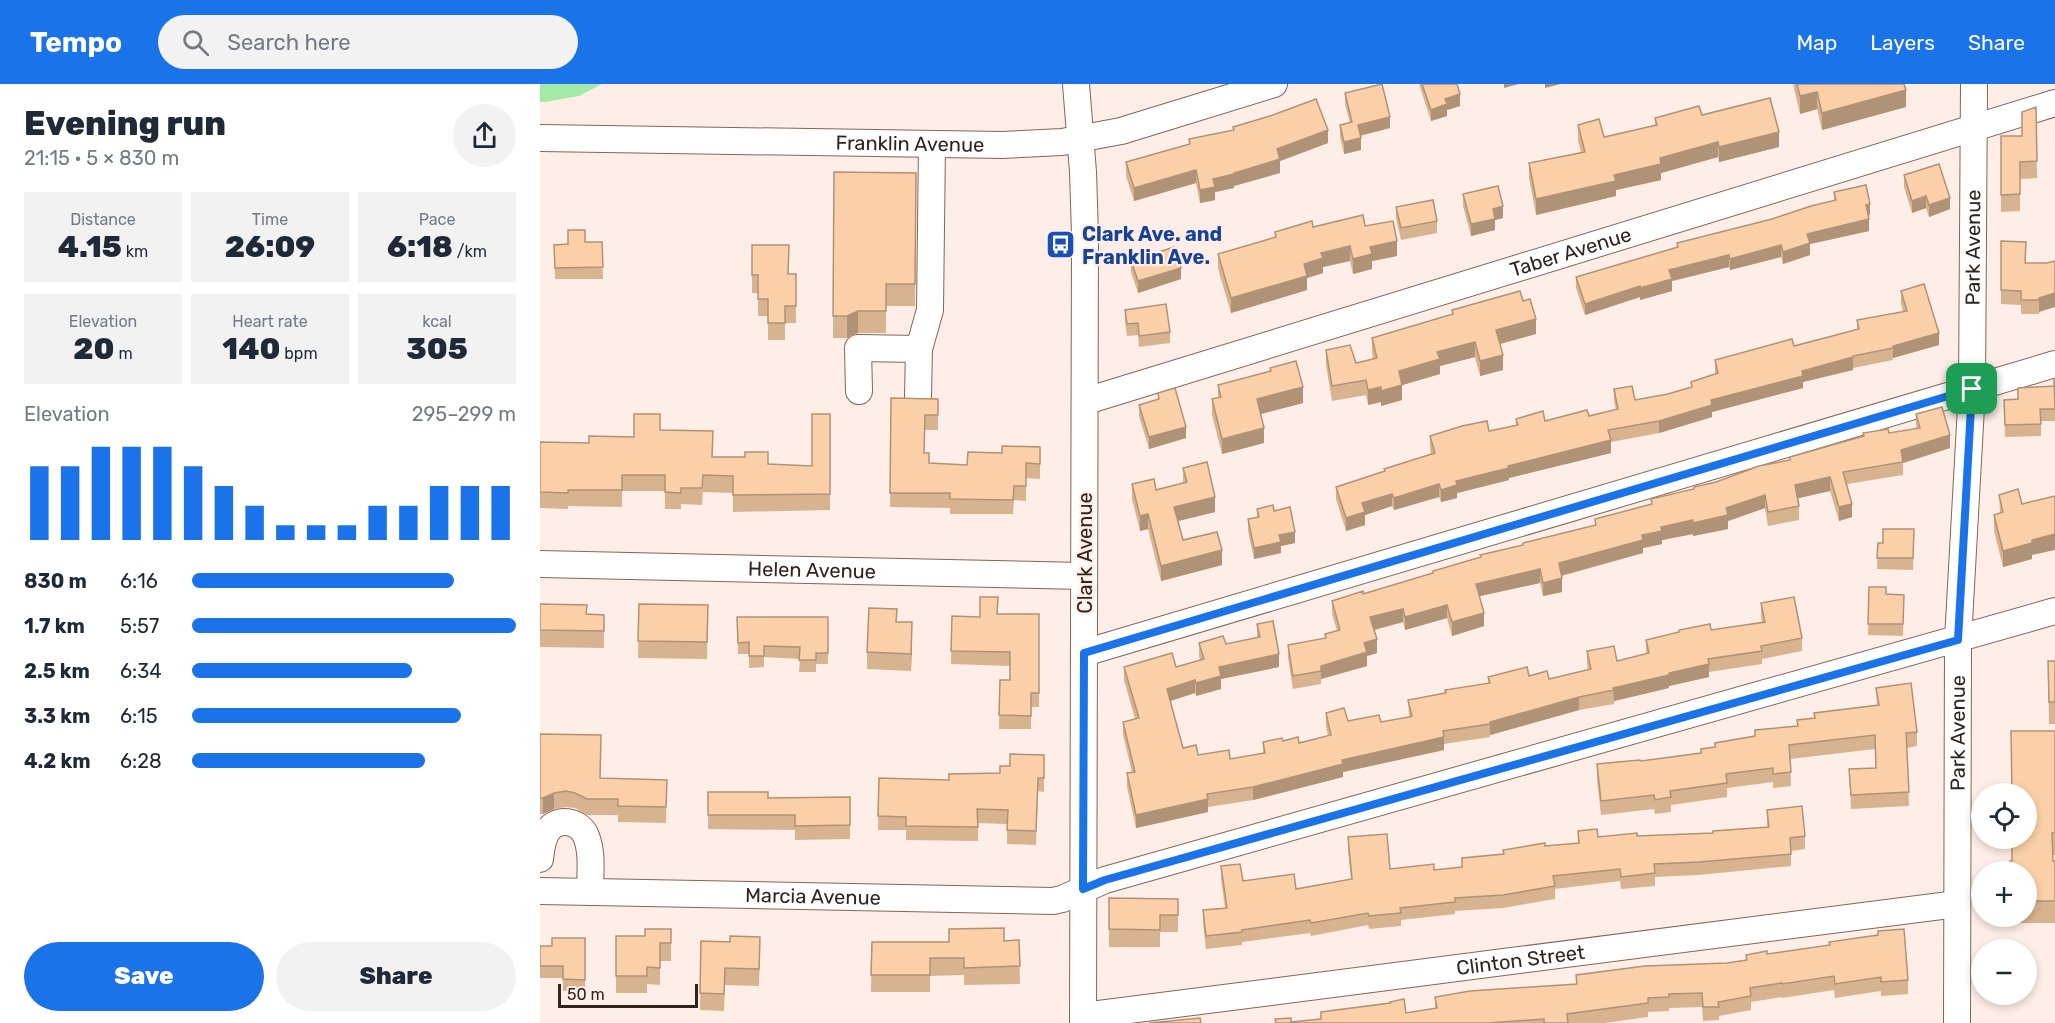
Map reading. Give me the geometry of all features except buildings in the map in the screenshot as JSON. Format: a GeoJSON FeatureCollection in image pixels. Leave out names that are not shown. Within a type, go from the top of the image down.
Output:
{"type":"FeatureCollection","features":[{"type":"Feature","properties":{"kind":"street","name":"Clark Avenue"},"geometry":{"type":"LineString","coordinates":[[1076,84],[1085,234],[1083,1019]]}},
{"type":"Feature","properties":{"kind":"street","name":"Franklin Avenue"},"geometry":{"type":"LineString","coordinates":[[540,138],[1025,145],[1080,139],[1121,131],[1274,84]]}},
{"type":"Feature","properties":{"kind":"street","name":"Park Avenue"},"geometry":{"type":"LineString","coordinates":[[1957,1023],[1958,640],[1972,389],[1974,84]]}},
{"type":"Feature","properties":{"kind":"street","name":"Taber Avenue"},"geometry":{"type":"LineString","coordinates":[[1086,401],[2055,103]]}},
{"type":"Feature","properties":{"kind":"street"},"geometry":{"type":"LineString","coordinates":[[918,396],[919,349],[930,310],[932,144]]}},
{"type":"Feature","properties":{"kind":"street"},"geometry":{"type":"LineString","coordinates":[[858,391],[858,348],[919,349]]}},
{"type":"Feature","properties":{"kind":"street"},"geometry":{"type":"LineString","coordinates":[[1084,653],[2055,363]]}},
{"type":"Feature","properties":{"kind":"street","name":"Helen Avenue"},"geometry":{"type":"LineString","coordinates":[[540,564],[1084,576]]}},
{"type":"Feature","properties":{"kind":"street","name":"Marcia Avenue"},"geometry":{"type":"LineString","coordinates":[[540,891],[1044,902],[1062,899],[1105,880],[2054,614]]}},
{"type":"Feature","properties":{"kind":"street"},"geometry":{"type":"LineString","coordinates":[[540,859],[542,846],[551,827],[560,823],[571,823],[580,827],[586,836],[591,862],[590,892]]}},
{"type":"Feature","properties":{"kind":"street","name":"Clinton Street"},"geometry":{"type":"LineString","coordinates":[[1083,1019],[1958,904]]}},
{"type":"Feature","properties":{"kind":"green space"},"geometry":{"type":"Polygon","coordinates":[[[540,84],[602,84],[579,96],[540,102],[540,84]]]}},
{"type":"Feature","properties":{"kind":"place","name":"Clark Ave. and Franklin Ave."},"geometry":{"type":"Point","coordinates":[1061,245]}},
{"type":"Feature","properties":{"kind":"route"},"geometry":{"type":"LineString","coordinates":[[1972,389],[1958,640],[1105,880],[1083,889],[1084,653],[1972,389]]}}]}
